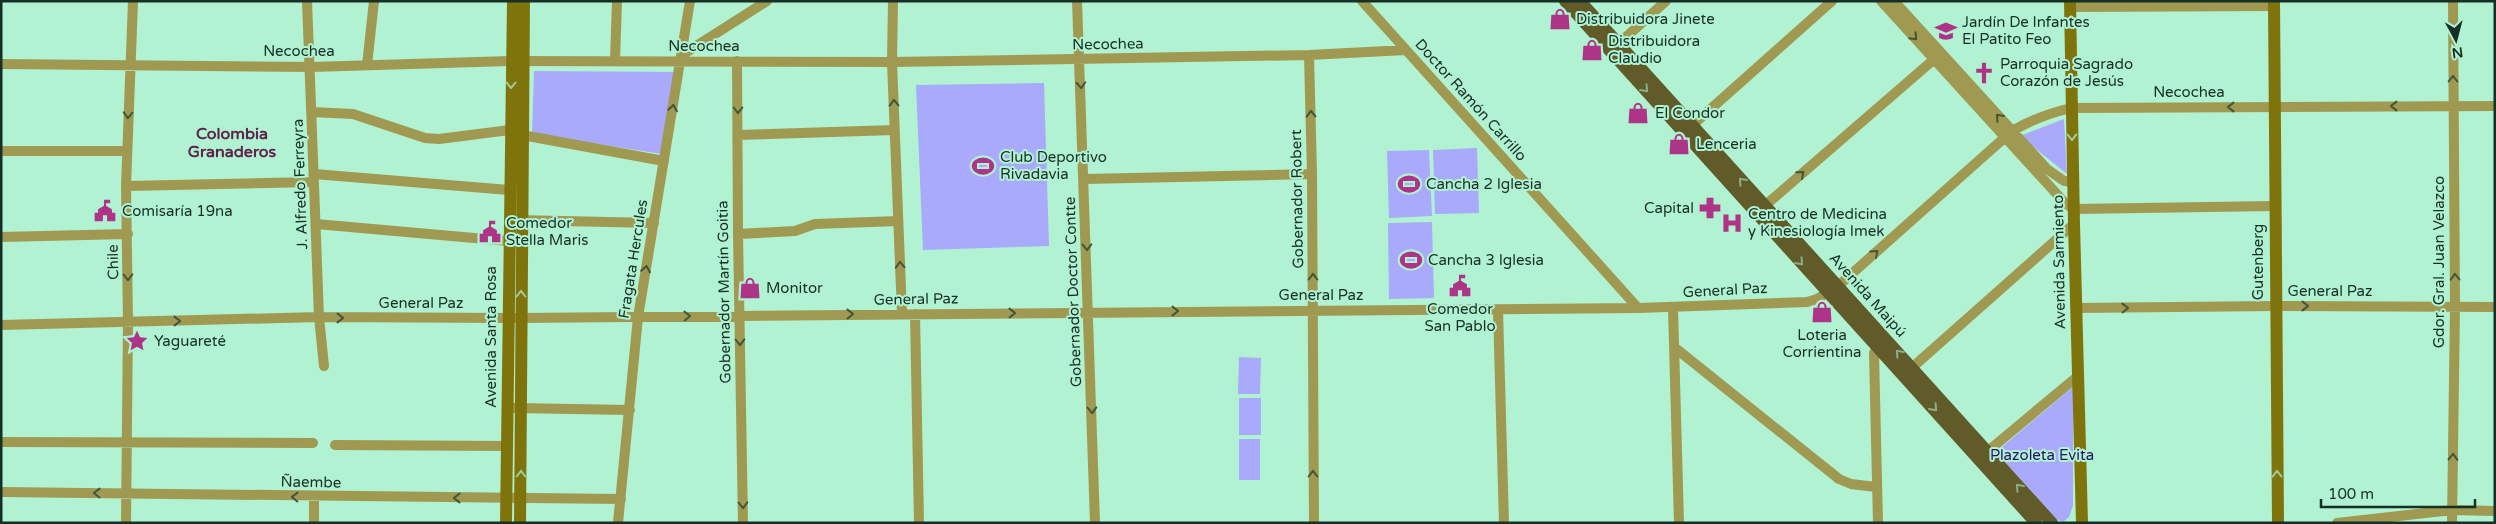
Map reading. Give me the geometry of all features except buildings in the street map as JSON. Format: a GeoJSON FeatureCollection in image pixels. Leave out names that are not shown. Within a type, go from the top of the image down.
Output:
{"type":"FeatureCollection","features":[{"type":"Feature","properties":{"kind":"main road","name":"Avenida Santa Rosa"},"geometry":{"type":"LineString","coordinates":[[513,1],[517,61],[515,220],[521,318],[520,523]]}},
{"type":"Feature","properties":{"kind":"main road","name":"Avenida Santa Rosa"},"geometry":{"type":"LineString","coordinates":[[517,61],[524,1]]}},
{"type":"Feature","properties":{"kind":"main road","name":"Avenida Maipú"},"geometry":{"type":"LineString","coordinates":[[1565,1],[1614,48],[1983,455],[2052,523]]}},
{"type":"Feature","properties":{"kind":"main road","name":"Avenida Maipú"},"geometry":{"type":"LineString","coordinates":[[1580,1],[1614,48]]}},
{"type":"Feature","properties":{"kind":"main road","name":"Avenida Sarmiento"},"geometry":{"type":"LineString","coordinates":[[2070,4],[2082,523]]}},
{"type":"Feature","properties":{"kind":"main road","name":"Gutenberg"},"geometry":{"type":"LineString","coordinates":[[2274,4],[2274,306],[2278,523]]}},
{"type":"Feature","properties":{"kind":"main road","name":"Avenida Santa Rosa"},"geometry":{"type":"LineString","coordinates":[[506,523],[508,241],[515,220],[509,190],[516,132]]}},
{"type":"Feature","properties":{"kind":"main road","name":"Avenida Maipú"},"geometry":{"type":"LineString","coordinates":[[1983,455],[2036,523]]}},
{"type":"Feature","properties":{"kind":"street","name":"Chile"},"geometry":{"type":"LineString","coordinates":[[126,523],[128,234],[126,186],[133,1]]}},
{"type":"Feature","properties":{"kind":"street","name":"J. Alfredo Ferreyra"},"geometry":{"type":"LineString","coordinates":[[307,1],[311,67],[319,318],[324,366]]}},
{"type":"Feature","properties":{"kind":"street"},"geometry":{"type":"LineString","coordinates":[[368,65],[374,1]]}},
{"type":"Feature","properties":{"kind":"street"},"geometry":{"type":"LineString","coordinates":[[615,60],[617,1]]}},
{"type":"Feature","properties":{"kind":"street","name":"Fragata Hercules"},"geometry":{"type":"LineString","coordinates":[[618,523],[638,317],[690,1]]}},
{"type":"Feature","properties":{"kind":"street"},"geometry":{"type":"LineString","coordinates":[[682,58],[767,1]]}},
{"type":"Feature","properties":{"kind":"street"},"geometry":{"type":"LineString","coordinates":[[893,1],[892,62],[902,314]]}},
{"type":"Feature","properties":{"kind":"street","name":"Gobernador Doctor Contte"},"geometry":{"type":"LineString","coordinates":[[1077,1],[1085,179],[1095,523]]}},
{"type":"Feature","properties":{"kind":"street","name":"Doctor Ramón Carrillo"},"geometry":{"type":"LineString","coordinates":[[1362,1],[1638,308]]}},
{"type":"Feature","properties":{"kind":"street"},"geometry":{"type":"LineString","coordinates":[[1614,48],[1666,1]]}},
{"type":"Feature","properties":{"kind":"street"},"geometry":{"type":"LineString","coordinates":[[1687,129],[1832,1]]}},
{"type":"Feature","properties":{"kind":"street"},"geometry":{"type":"LineString","coordinates":[[1881,1],[1939,56]]}},
{"type":"Feature","properties":{"kind":"street"},"geometry":{"type":"LineString","coordinates":[[1894,1],[2065,203],[2074,209],[2275,206]]}},
{"type":"Feature","properties":{"kind":"street","name":"Gdor. Gral. Juan Velazco"},"geometry":{"type":"LineString","coordinates":[[2452,523],[2455,307],[2453,1]]}},
{"type":"Feature","properties":{"kind":"street"},"geometry":{"type":"LineString","coordinates":[[2070,4],[2274,4]]}},
{"type":"Feature","properties":{"kind":"street","name":"Necochea"},"geometry":{"type":"LineString","coordinates":[[1,64],[311,67],[682,58],[737,61],[892,62],[1079,60],[1406,50]]}},
{"type":"Feature","properties":{"kind":"street","name":"Gobernador Robert"},"geometry":{"type":"LineString","coordinates":[[1309,54],[1312,174],[1314,523]]}},
{"type":"Feature","properties":{"kind":"street"},"geometry":{"type":"LineString","coordinates":[[1760,209],[1939,56]]}},
{"type":"Feature","properties":{"kind":"street","name":"Gobernador Martín Goitia"},"geometry":{"type":"LineString","coordinates":[[737,61],[743,523]]}},
{"type":"Feature","properties":{"kind":"street","name":"Necochea"},"geometry":{"type":"LineString","coordinates":[[1833,289],[2008,134],[2026,123],[2071,108],[2495,106]]}},
{"type":"Feature","properties":{"kind":"street"},"geometry":{"type":"LineString","coordinates":[[312,112],[353,114],[432,138],[516,132],[664,161]]}},
{"type":"Feature","properties":{"kind":"street"},"geometry":{"type":"LineString","coordinates":[[738,135],[894,130]]}},
{"type":"Feature","properties":{"kind":"street"},"geometry":{"type":"LineString","coordinates":[[2008,134],[2047,169],[2064,181],[2074,182]]}},
{"type":"Feature","properties":{"kind":"street"},"geometry":{"type":"LineString","coordinates":[[1,151],[127,151]]}},
{"type":"Feature","properties":{"kind":"street"},"geometry":{"type":"LineString","coordinates":[[1085,179],[1312,174]]}},
{"type":"Feature","properties":{"kind":"street"},"geometry":{"type":"LineString","coordinates":[[126,186],[314,178],[509,190]]}},
{"type":"Feature","properties":{"kind":"street"},"geometry":{"type":"LineString","coordinates":[[515,220],[654,224]]}},
{"type":"Feature","properties":{"kind":"street"},"geometry":{"type":"LineString","coordinates":[[738,234],[795,231],[815,224],[898,221]]}},
{"type":"Feature","properties":{"kind":"street"},"geometry":{"type":"LineString","coordinates":[[316,224],[508,241]]}},
{"type":"Feature","properties":{"kind":"street"},"geometry":{"type":"LineString","coordinates":[[1908,371],[2074,224]]}},
{"type":"Feature","properties":{"kind":"street"},"geometry":{"type":"LineString","coordinates":[[1,237],[128,234]]}},
{"type":"Feature","properties":{"kind":"street","name":"General Paz"},"geometry":{"type":"LineString","coordinates":[[1,325],[319,318],[1673,308],[1807,302],[1833,289]]}},
{"type":"Feature","properties":{"kind":"street","name":"General Paz"},"geometry":{"type":"LineString","coordinates":[[2076,308],[2274,306],[2495,307]]}},
{"type":"Feature","properties":{"kind":"street"},"geometry":{"type":"LineString","coordinates":[[1673,308],[1679,523]]}},
{"type":"Feature","properties":{"kind":"street"},"geometry":{"type":"LineString","coordinates":[[1498,310],[1504,523]]}},
{"type":"Feature","properties":{"kind":"street"},"geometry":{"type":"LineString","coordinates":[[915,314],[919,523]]}},
{"type":"Feature","properties":{"kind":"street"},"geometry":{"type":"LineString","coordinates":[[1878,523],[1874,353],[1881,341]]}},
{"type":"Feature","properties":{"kind":"street"},"geometry":{"type":"LineString","coordinates":[[1674,347],[1839,479],[1851,484],[1876,487]]}},
{"type":"Feature","properties":{"kind":"street"},"geometry":{"type":"LineString","coordinates":[[1983,455],[2078,376]]}},
{"type":"Feature","properties":{"kind":"street"},"geometry":{"type":"LineString","coordinates":[[507,408],[630,410]]}},
{"type":"Feature","properties":{"kind":"street"},"geometry":{"type":"LineString","coordinates":[[1,442],[128,444],[313,443]]}},
{"type":"Feature","properties":{"kind":"street"},"geometry":{"type":"LineString","coordinates":[[335,445],[507,446]]}},
{"type":"Feature","properties":{"kind":"street","name":"Ñaembe"},"geometry":{"type":"LineString","coordinates":[[1,492],[621,500]]}},
{"type":"Feature","properties":{"kind":"street"},"geometry":{"type":"LineString","coordinates":[[314,497],[314,523]]}},
{"type":"Feature","properties":{"kind":"street"},"geometry":{"type":"LineString","coordinates":[[2337,523],[2452,510],[2495,511]]}},
{"type":"Feature","properties":{"kind":"green space"},"geometry":{"type":"Polygon","coordinates":[[[534,71],[675,72],[662,154],[532,134],[534,71]]]}},
{"type":"Feature","properties":{"kind":"green space","name":"Club Deportivo Rivadavia"},"geometry":{"type":"Polygon","coordinates":[[[1044,83],[1049,246],[923,250],[916,85],[1044,83]]]}},
{"type":"Feature","properties":{"kind":"green space"},"geometry":{"type":"Polygon","coordinates":[[[2064,119],[2067,174],[2020,136],[2064,119]]]}},
{"type":"Feature","properties":{"kind":"green space"},"geometry":{"type":"Polygon","coordinates":[[[1477,148],[1479,213],[1435,214],[1433,150],[1477,148]]]}},
{"type":"Feature","properties":{"kind":"green space","name":"Cancha 2 Iglesia"},"geometry":{"type":"Polygon","coordinates":[[[1429,150],[1432,216],[1389,218],[1387,151],[1429,150]]]}},
{"type":"Feature","properties":{"kind":"green space","name":"Cancha 3 Iglesia"},"geometry":{"type":"Polygon","coordinates":[[[1432,222],[1434,298],[1389,299],[1388,223],[1432,222]]]}},
{"type":"Feature","properties":{"kind":"green space"},"geometry":{"type":"Polygon","coordinates":[[[1239,357],[1261,358],[1260,394],[1238,394],[1239,357]]]}},
{"type":"Feature","properties":{"kind":"green space","name":"Plazoleta Evita"},"geometry":{"type":"Polygon","coordinates":[[[2073,387],[2073,506],[2069,517],[2063,522],[2056,519],[1996,452],[2073,387]]]}},
{"type":"Feature","properties":{"kind":"green space"},"geometry":{"type":"Polygon","coordinates":[[[1239,398],[1261,398],[1261,435],[1239,435],[1239,398]]]}},
{"type":"Feature","properties":{"kind":"green space"},"geometry":{"type":"Polygon","coordinates":[[[1239,439],[1260,439],[1260,480],[1239,480],[1239,439]]]}},
{"type":"Feature","properties":{"kind":"place","name":"Distribuidora Jinete"},"geometry":{"type":"Point","coordinates":[1560,19]}},
{"type":"Feature","properties":{"kind":"place","name":"Jardín De Infantes El Patito Feo"},"geometry":{"type":"Point","coordinates":[1946,31]}},
{"type":"Feature","properties":{"kind":"place","name":"Distribuidora Claudio"},"geometry":{"type":"Point","coordinates":[1592,50]}},
{"type":"Feature","properties":{"kind":"place","name":"Parroquia Sagrado Corazón de Jesús"},"geometry":{"type":"Point","coordinates":[1984,73]}},
{"type":"Feature","properties":{"kind":"place","name":"El Condor"},"geometry":{"type":"Point","coordinates":[1638,113]}},
{"type":"Feature","properties":{"kind":"place","name":"Lenceria"},"geometry":{"type":"Point","coordinates":[1679,144]}},
{"type":"Feature","properties":{"kind":"place","name":"Club Deportivo Rivadavia"},"geometry":{"type":"Point","coordinates":[983,166]}},
{"type":"Feature","properties":{"kind":"place","name":"Cancha 2 Iglesia"},"geometry":{"type":"Point","coordinates":[1409,184]}},
{"type":"Feature","properties":{"kind":"place","name":"Capital"},"geometry":{"type":"Point","coordinates":[1710,208]}},
{"type":"Feature","properties":{"kind":"place","name":"Comisaría 19na"},"geometry":{"type":"Point","coordinates":[105,211]}},
{"type":"Feature","properties":{"kind":"place","name":"Centro de Medicina y Kinesiología Imek"},"geometry":{"type":"Point","coordinates":[1732,223]}},
{"type":"Feature","properties":{"kind":"place","name":"Comedor Stella Maris"},"geometry":{"type":"Point","coordinates":[490,232]}},
{"type":"Feature","properties":{"kind":"place","name":"Cancha 3 Iglesia"},"geometry":{"type":"Point","coordinates":[1411,260]}},
{"type":"Feature","properties":{"kind":"place","name":"Comedor San Pablo"},"geometry":{"type":"Point","coordinates":[1460,286]}},
{"type":"Feature","properties":{"kind":"place","name":"Monitor"},"geometry":{"type":"Point","coordinates":[750,288]}},
{"type":"Feature","properties":{"kind":"place","name":"Loteria Corrientina"},"geometry":{"type":"Point","coordinates":[1822,312]}},
{"type":"Feature","properties":{"kind":"place","name":"Yaguareté"},"geometry":{"type":"Point","coordinates":[137,341]}},
{"type":"Feature","properties":{"kind":"district","name":"Colombia Granaderos"},"geometry":{"type":"Point","coordinates":[232,142]}}]}
